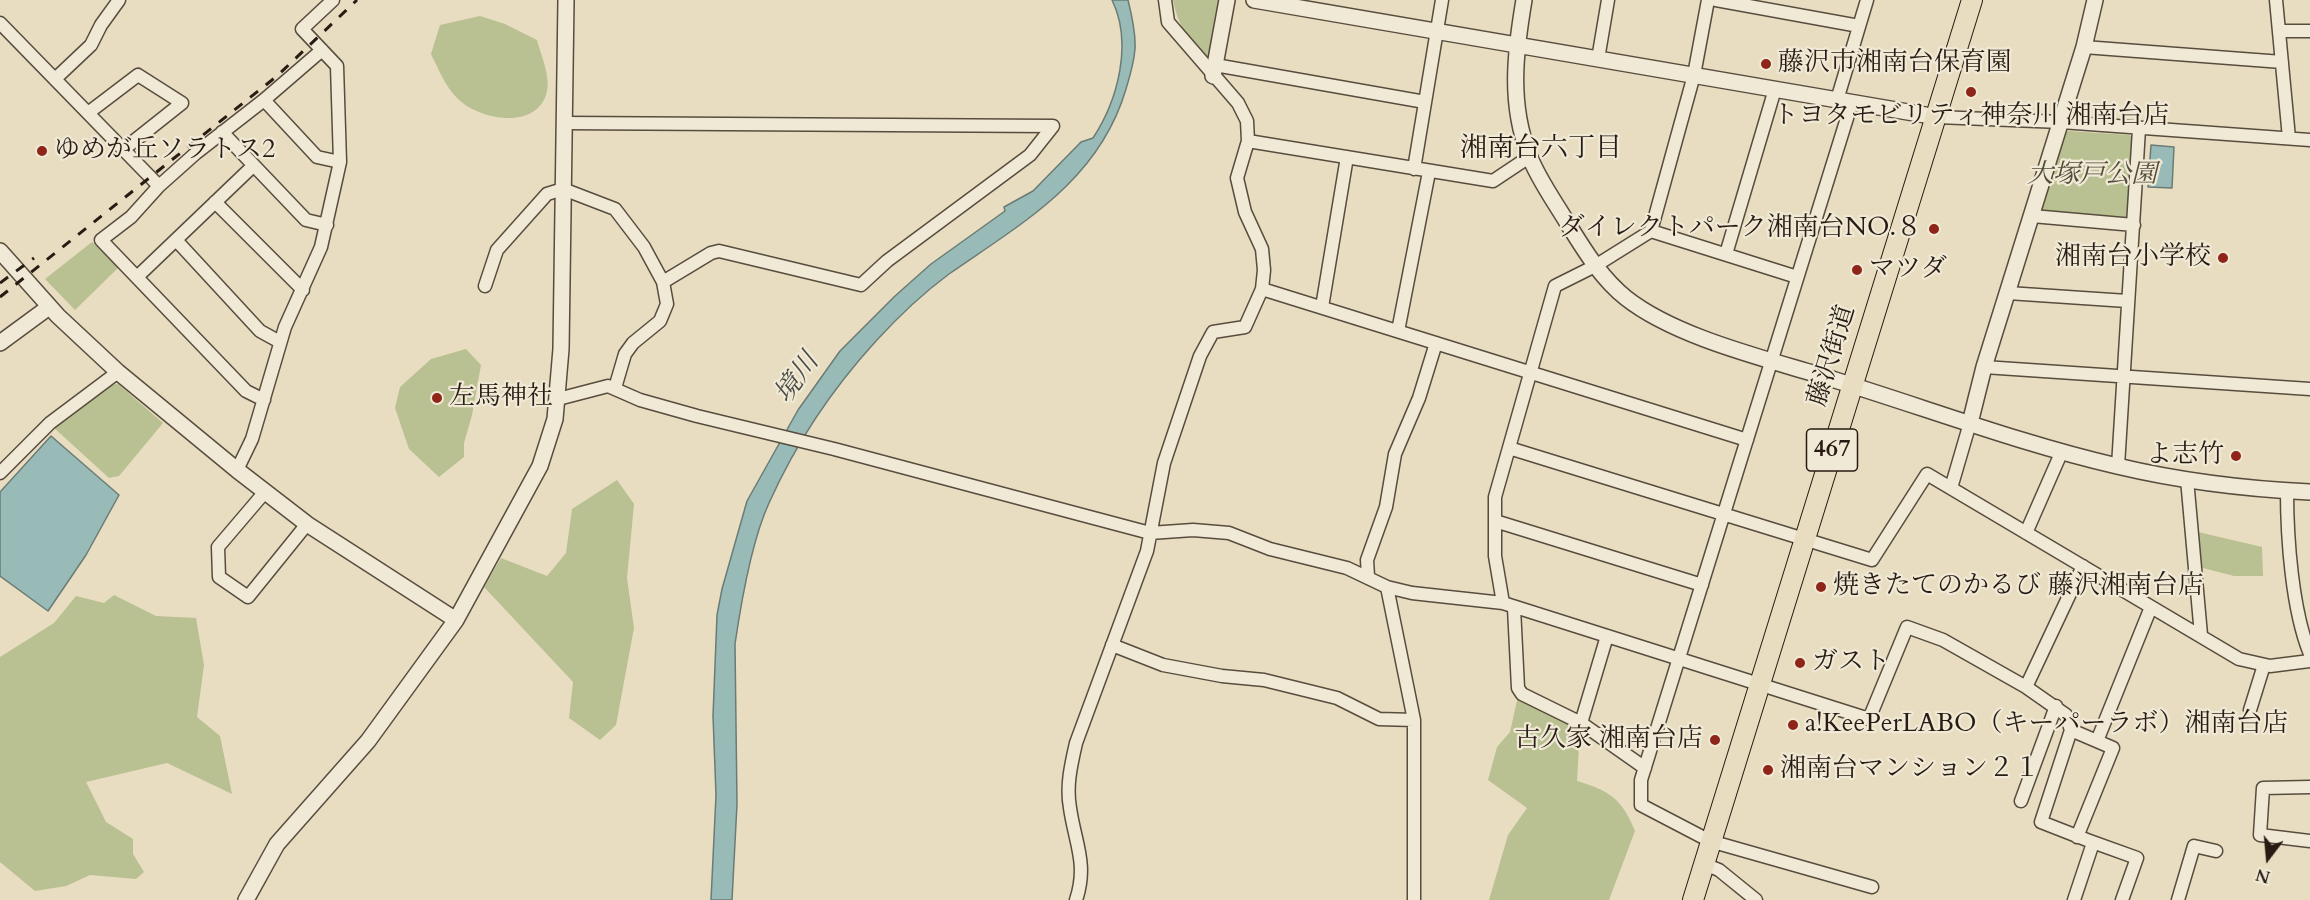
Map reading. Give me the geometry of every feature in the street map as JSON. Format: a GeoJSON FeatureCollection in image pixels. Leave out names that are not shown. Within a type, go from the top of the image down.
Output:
{"type":"FeatureCollection","features":[{"type":"Feature","properties":{"kind":"highway","name":"藤沢街道"},"geometry":{"type":"LineString","coordinates":[[1693,900],[1972,0]]}},
{"type":"Feature","properties":{"kind":"street"},"geometry":{"type":"LineString","coordinates":[[55,79],[91,45],[119,0]]}},
{"type":"Feature","properties":{"kind":"street"},"geometry":{"type":"LineString","coordinates":[[237,470],[252,439],[280,342],[315,265],[327,225],[340,162],[337,66],[302,29],[333,0]]}},
{"type":"Feature","properties":{"kind":"street"},"geometry":{"type":"LineString","coordinates":[[246,900],[277,844],[368,741],[456,620],[540,466],[551,435],[558,399],[566,0]]}},
{"type":"Feature","properties":{"kind":"street"},"geometry":{"type":"LineString","coordinates":[[1076,900],[1082,882],[1081,858],[1070,807],[1069,776],[1076,743],[1147,551],[1164,463],[1200,356],[1212,332],[1245,327],[1262,290],[1262,249],[1245,212],[1237,178],[1248,141],[1247,121],[1238,103],[1214,70],[1168,22],[1165,0]]}},
{"type":"Feature","properties":{"kind":"street"},"geometry":{"type":"LineString","coordinates":[[1214,70],[1227,0]]}},
{"type":"Feature","properties":{"kind":"street"},"geometry":{"type":"LineString","coordinates":[[1254,0],[1308,5],[1437,31],[1937,117],[2061,122],[2310,140]]}},
{"type":"Feature","properties":{"kind":"street"},"geometry":{"type":"LineString","coordinates":[[1414,169],[1442,0]]}},
{"type":"Feature","properties":{"kind":"street"},"geometry":{"type":"LineString","coordinates":[[1524,0],[1516,45],[1514,78],[1516,108],[1529,158],[1595,266],[1625,297],[1672,327],[1970,423],[2118,466],[2187,479],[2310,492]]}},
{"type":"Feature","properties":{"kind":"street"},"geometry":{"type":"LineString","coordinates":[[1598,59],[1608,0]]}},
{"type":"Feature","properties":{"kind":"street"},"geometry":{"type":"LineString","coordinates":[[1645,768],[1581,723],[1522,694],[1518,688],[1509,606],[1496,556],[1495,497],[1555,286],[1595,266],[1651,231],[1694,75],[1708,0]]}},
{"type":"Feature","properties":{"kind":"street"},"geometry":{"type":"LineString","coordinates":[[1716,0],[1786,6],[1859,26]]}},
{"type":"Feature","properties":{"kind":"street"},"geometry":{"type":"LineString","coordinates":[[1867,0],[1859,26],[1844,101],[1797,277],[1641,780],[1641,805],[1710,841],[1872,887]]}},
{"type":"Feature","properties":{"kind":"street"},"geometry":{"type":"LineString","coordinates":[[1951,488],[1984,367],[2084,47],[2095,0]]}},
{"type":"Feature","properties":{"kind":"street"},"geometry":{"type":"LineString","coordinates":[[2276,0],[2281,31],[2289,138]]}},
{"type":"Feature","properties":{"kind":"street"},"geometry":{"type":"LineString","coordinates":[[0,23],[159,186]]}},
{"type":"Feature","properties":{"kind":"street"},"geometry":{"type":"LineString","coordinates":[[2281,31],[2310,31]]}},
{"type":"Feature","properties":{"kind":"street"},"geometry":{"type":"LineString","coordinates":[[2084,47],[2282,62]]}},
{"type":"Feature","properties":{"kind":"street"},"geometry":{"type":"LineString","coordinates":[[264,400],[246,391],[101,240],[131,217],[159,186],[321,50]]}},
{"type":"Feature","properties":{"kind":"street"},"geometry":{"type":"LineString","coordinates":[[1214,70],[1425,102]]}},
{"type":"Feature","properties":{"kind":"street"},"geometry":{"type":"LineString","coordinates":[[88,113],[138,75],[182,103],[124,149]]}},
{"type":"Feature","properties":{"kind":"street"},"geometry":{"type":"LineString","coordinates":[[1726,254],[1775,89]]}},
{"type":"Feature","properties":{"kind":"street"},"geometry":{"type":"LineString","coordinates":[[264,100],[317,157],[340,162]]}},
{"type":"Feature","properties":{"kind":"street"},"geometry":{"type":"LineString","coordinates":[[564,123],[1053,126],[1030,155],[907,249],[887,261],[861,285],[719,251],[711,253],[663,282]]}},
{"type":"Feature","properties":{"kind":"street"},"geometry":{"type":"LineString","coordinates":[[2118,466],[2139,129]]}},
{"type":"Feature","properties":{"kind":"street"},"geometry":{"type":"LineString","coordinates":[[222,132],[306,220],[327,225]]}},
{"type":"Feature","properties":{"kind":"street"},"geometry":{"type":"LineString","coordinates":[[1248,141],[1493,181],[1529,158]]}},
{"type":"Feature","properties":{"kind":"street"},"geometry":{"type":"LineString","coordinates":[[1322,307],[1347,157]]}},
{"type":"Feature","properties":{"kind":"street"},"geometry":{"type":"LineString","coordinates":[[137,277],[253,166]]}},
{"type":"Feature","properties":{"kind":"street"},"geometry":{"type":"LineString","coordinates":[[1398,331],[1429,171]]}},
{"type":"Feature","properties":{"kind":"street"},"geometry":{"type":"LineString","coordinates":[[485,286],[497,250],[547,195],[563,189],[615,209],[644,247],[663,282],[666,304],[665,313],[660,321],[633,343],[625,354],[615,388]]}},
{"type":"Feature","properties":{"kind":"street"},"geometry":{"type":"LineString","coordinates":[[215,202],[303,290]]}},
{"type":"Feature","properties":{"kind":"street"},"geometry":{"type":"LineString","coordinates":[[2032,216],[2134,225]]}},
{"type":"Feature","properties":{"kind":"street"},"geometry":{"type":"LineString","coordinates":[[1651,231],[1797,277]]}},
{"type":"Feature","properties":{"kind":"street"},"geometry":{"type":"LineString","coordinates":[[176,240],[260,331],[280,342]]}},
{"type":"Feature","properties":{"kind":"street"},"geometry":{"type":"LineString","coordinates":[[0,251],[49,307],[118,372],[264,493],[307,524],[456,620]]}},
{"type":"Feature","properties":{"kind":"street"},"geometry":{"type":"LineString","coordinates":[[1262,290],[1747,440]]}},
{"type":"Feature","properties":{"kind":"street"},"geometry":{"type":"LineString","coordinates":[[2008,293],[2127,301]]}},
{"type":"Feature","properties":{"kind":"street"},"geometry":{"type":"LineString","coordinates":[[0,343],[49,307]]}},
{"type":"Feature","properties":{"kind":"street"},"geometry":{"type":"LineString","coordinates":[[1368,576],[1367,560],[1386,507],[1395,454],[1419,398],[1436,343]]}},
{"type":"Feature","properties":{"kind":"street"},"geometry":{"type":"LineString","coordinates":[[1984,367],[2310,389]]}},
{"type":"Feature","properties":{"kind":"street"},"geometry":{"type":"LineString","coordinates":[[0,473],[50,423],[118,372]]}},
{"type":"Feature","properties":{"kind":"street"},"geometry":{"type":"LineString","coordinates":[[558,399],[608,386],[640,400],[1150,533],[1193,530],[1229,533],[1270,549],[1368,576],[1387,587],[1439,597],[1509,606],[1869,719],[1907,627],[1943,640],[2025,687],[2066,715],[2071,730],[2041,822],[2137,858],[2122,900]]}},
{"type":"Feature","properties":{"kind":"street"},"geometry":{"type":"LineString","coordinates":[[1509,448],[1805,537],[1872,560],[1927,474],[2239,659],[2264,665],[2310,661]]}},
{"type":"Feature","properties":{"kind":"street"},"geometry":{"type":"LineString","coordinates":[[2026,533],[2062,451]]}},
{"type":"Feature","properties":{"kind":"street"},"geometry":{"type":"LineString","coordinates":[[2187,479],[2200,635]]}},
{"type":"Feature","properties":{"kind":"street"},"geometry":{"type":"LineString","coordinates":[[2288,490],[2287,532],[2309,649]]}},
{"type":"Feature","properties":{"kind":"street"},"geometry":{"type":"LineString","coordinates":[[264,493],[218,547],[219,577],[248,597],[307,524]]}},
{"type":"Feature","properties":{"kind":"street"},"geometry":{"type":"LineString","coordinates":[[1495,521],[1702,585]]}},
{"type":"Feature","properties":{"kind":"street"},"geometry":{"type":"LineString","coordinates":[[2025,687],[2082,566]]}},
{"type":"Feature","properties":{"kind":"street"},"geometry":{"type":"LineString","coordinates":[[1387,587],[1414,720],[1414,900]]}},
{"type":"Feature","properties":{"kind":"street"},"geometry":{"type":"LineString","coordinates":[[2097,741],[2151,607]]}},
{"type":"Feature","properties":{"kind":"street"},"geometry":{"type":"LineString","coordinates":[[1581,723],[1607,636]]}},
{"type":"Feature","properties":{"kind":"street"},"geometry":{"type":"LineString","coordinates":[[1112,645],[1163,665],[1222,676],[1264,680],[1337,698],[1379,719],[1414,720]]}},
{"type":"Feature","properties":{"kind":"street"},"geometry":{"type":"LineString","coordinates":[[2250,710],[2264,665]]}},
{"type":"Feature","properties":{"kind":"street"},"geometry":{"type":"LineString","coordinates":[[2021,801],[2055,706]]}},
{"type":"Feature","properties":{"kind":"street"},"geometry":{"type":"LineString","coordinates":[[2071,730],[2113,748],[2077,837]]}},
{"type":"Feature","properties":{"kind":"street"},"geometry":{"type":"LineString","coordinates":[[2310,787],[2263,788],[2259,835],[2310,841]]}},
{"type":"Feature","properties":{"kind":"street"},"geometry":{"type":"LineString","coordinates":[[2074,900],[2093,843]]}},
{"type":"Feature","properties":{"kind":"street"},"geometry":{"type":"LineString","coordinates":[[2178,900],[2194,846],[2216,851]]}},
{"type":"Feature","properties":{"kind":"street"},"geometry":{"type":"LineString","coordinates":[[1704,864],[1719,870],[1756,900]]}},
{"type":"Feature","properties":{"kind":"green space"},"geometry":{"type":"Polygon","coordinates":[[[1173,0],[1219,0],[1208,62],[1186,34],[1173,0]]]}},
{"type":"Feature","properties":{"kind":"green space"},"geometry":{"type":"Polygon","coordinates":[[[480,16],[505,24],[537,40],[547,75],[548,89],[540,106],[530,114],[504,118],[478,111],[457,98],[439,71],[431,54],[440,25],[480,16]]]}},
{"type":"Feature","properties":{"kind":"green space","name":"大塚戸公園"},"geometry":{"type":"Polygon","coordinates":[[[2068,131],[2129,135],[2134,138],[2129,219],[2043,213],[2040,209],[2064,134],[2068,131]]]}},
{"type":"Feature","properties":{"kind":"green space"},"geometry":{"type":"Polygon","coordinates":[[[92,242],[119,267],[75,310],[45,279],[92,242]]]}},
{"type":"Feature","properties":{"kind":"green space"},"geometry":{"type":"Polygon","coordinates":[[[466,349],[481,365],[472,415],[464,443],[464,457],[439,477],[409,449],[395,408],[400,387],[431,359],[466,349]]]}},
{"type":"Feature","properties":{"kind":"green space"},"geometry":{"type":"Polygon","coordinates":[[[118,384],[163,423],[119,476],[109,478],[53,427],[108,385],[118,384]]]}},
{"type":"Feature","properties":{"kind":"green space"},"geometry":{"type":"Polygon","coordinates":[[[617,480],[634,504],[627,578],[634,628],[616,725],[600,740],[569,718],[573,682],[484,587],[501,558],[547,576],[566,553],[572,509],[617,480]]]}},
{"type":"Feature","properties":{"kind":"green space"},"geometry":{"type":"Polygon","coordinates":[[[2198,532],[2262,547],[2263,576],[2234,576],[2199,567],[2198,532]]]}},
{"type":"Feature","properties":{"kind":"green space"},"geometry":{"type":"Polygon","coordinates":[[[114,595],[156,616],[196,618],[204,665],[197,717],[220,736],[232,794],[167,763],[86,782],[106,822],[133,839],[133,854],[144,872],[136,879],[90,875],[66,886],[35,891],[0,862],[0,657],[54,623],[76,596],[104,603],[114,595]]]}},
{"type":"Feature","properties":{"kind":"green space"},"geometry":{"type":"Polygon","coordinates":[[[1518,696],[1580,729],[1577,781],[1606,793],[1620,804],[1635,831],[1609,900],[1489,900],[1508,835],[1527,808],[1488,780],[1497,747],[1510,732],[1518,696]]]}},
{"type":"Feature","properties":{"kind":"water"},"geometry":{"type":"Polygon","coordinates":[[[1112,0],[1128,0],[1134,31],[1134,54],[1132,69],[1114,121],[1097,150],[1055,197],[1004,237],[939,282],[876,341],[816,418],[779,481],[769,503],[752,553],[735,644],[737,804],[732,900],[711,900],[716,795],[713,716],[717,615],[747,501],[798,410],[840,351],[931,264],[1005,211],[1004,207],[1033,191],[1081,142],[1093,138],[1116,89],[1120,71],[1121,34],[1112,0]]]}},
{"type":"Feature","properties":{"kind":"water"},"geometry":{"type":"Polygon","coordinates":[[[2151,145],[2174,147],[2172,188],[2148,187],[2151,145]]]}},
{"type":"Feature","properties":{"kind":"water"},"geometry":{"type":"Polygon","coordinates":[[[51,436],[119,495],[86,555],[48,611],[0,576],[0,492],[51,436]]]}},
{"type":"Feature","properties":{"kind":"railway"},"geometry":{"type":"LineString","coordinates":[[0,297],[277,76],[357,0]]}},
{"type":"Feature","properties":{"kind":"railway"},"geometry":{"type":"LineString","coordinates":[[0,283],[34,258]]}},
{"type":"Feature","properties":{"kind":"place","name":"藤沢市湘南台保育園"},"geometry":{"type":"Point","coordinates":[1766,64]}},
{"type":"Feature","properties":{"kind":"place","name":"トヨタモビリティ神奈川 湘南台店"},"geometry":{"type":"Point","coordinates":[1971,92]}},
{"type":"Feature","properties":{"kind":"place","name":"ゆめが丘ソラトス2"},"geometry":{"type":"Point","coordinates":[42,151]}},
{"type":"Feature","properties":{"kind":"place","name":"ダイレクトパーク湘南台NO.８"},"geometry":{"type":"Point","coordinates":[1934,229]}},
{"type":"Feature","properties":{"kind":"place","name":"湘南台小学校"},"geometry":{"type":"Point","coordinates":[2223,258]}},
{"type":"Feature","properties":{"kind":"place","name":"マツダ"},"geometry":{"type":"Point","coordinates":[1857,270]}},
{"type":"Feature","properties":{"kind":"place","name":"左馬神社"},"geometry":{"type":"Point","coordinates":[437,398]}},
{"type":"Feature","properties":{"kind":"place","name":"よ志竹"},"geometry":{"type":"Point","coordinates":[2236,456]}},
{"type":"Feature","properties":{"kind":"place","name":"焼きたてのかるび 藤沢湘南台店"},"geometry":{"type":"Point","coordinates":[1821,587]}},
{"type":"Feature","properties":{"kind":"place","name":"ガスト"},"geometry":{"type":"Point","coordinates":[1800,663]}},
{"type":"Feature","properties":{"kind":"place","name":"a!KeePerLABO（キーパーラボ）湘南台店"},"geometry":{"type":"Point","coordinates":[1793,725]}},
{"type":"Feature","properties":{"kind":"place","name":"古久家 湘南台店"},"geometry":{"type":"Point","coordinates":[1715,740]}},
{"type":"Feature","properties":{"kind":"place","name":"湘南台マンション２１"},"geometry":{"type":"Point","coordinates":[1768,770]}},
{"type":"Feature","properties":{"kind":"district","name":"湘南台六丁目"},"geometry":{"type":"Point","coordinates":[1541,150]}},
{"type":"Feature","properties":{"kind":"water label","name":"境川"},"geometry":{"type":"Point","coordinates":[798,379]}}]}
